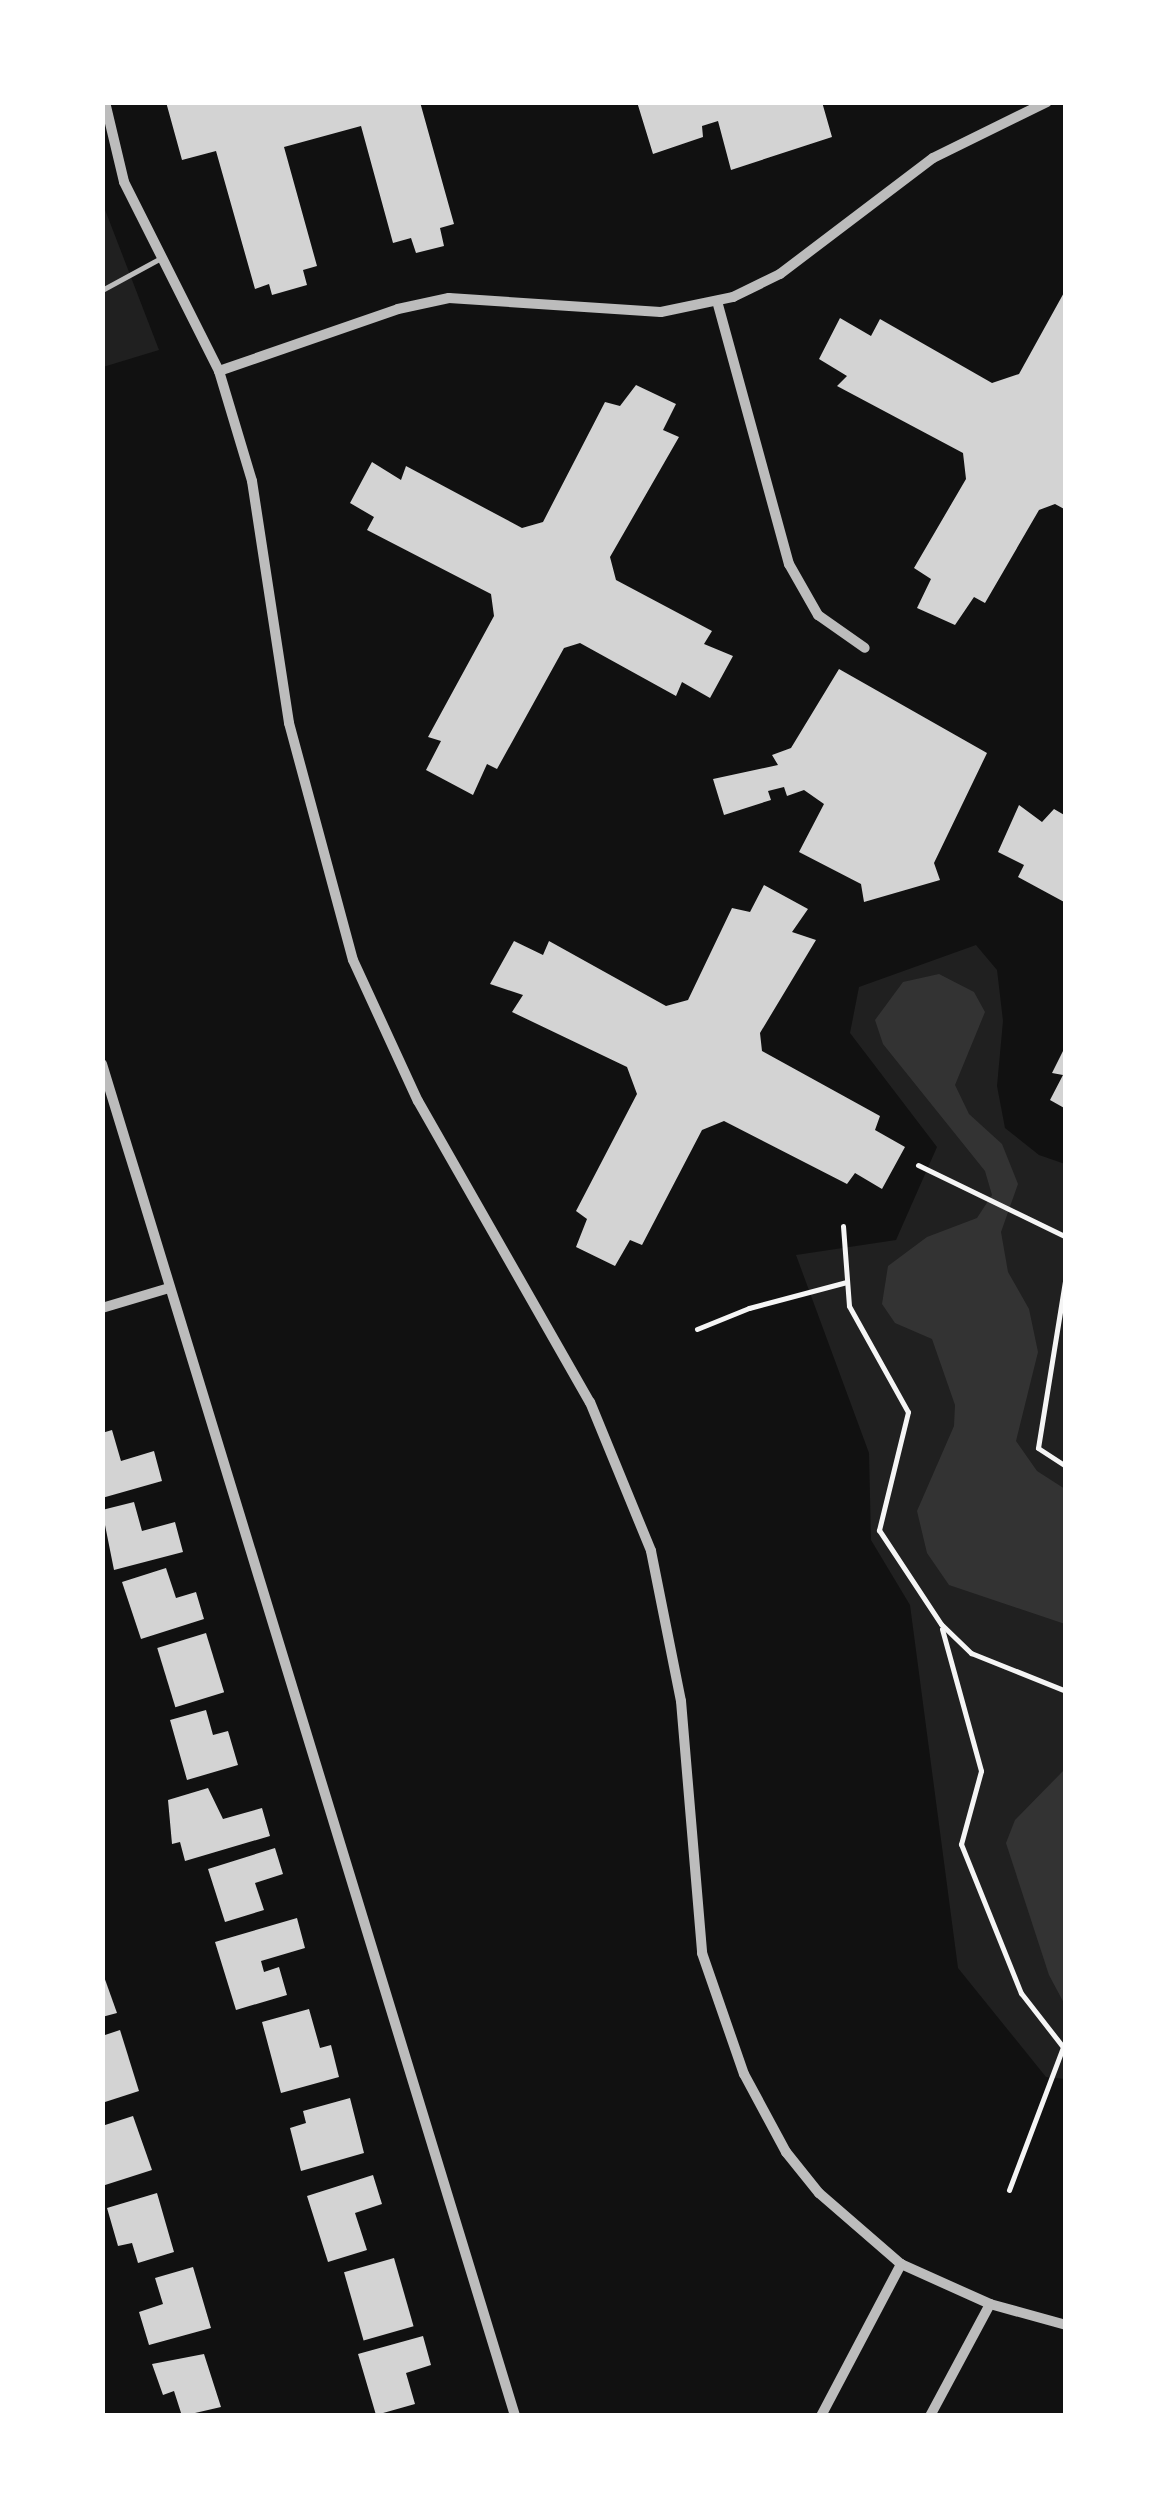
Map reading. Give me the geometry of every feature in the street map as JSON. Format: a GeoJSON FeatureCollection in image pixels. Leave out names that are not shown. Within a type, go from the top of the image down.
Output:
{"type":"FeatureCollection","features":[{"type":"Feature","properties":{"kind":"street"},"geometry":{"type":"LineString","coordinates":[[105,102],[124,182],[219,371],[266,540],[293,739],[353,960],[418,1101],[590,1402],[651,1550],[681,1700],[700,1940],[728,2036],[786,2152],[819,2192],[900,2264],[990,2304],[1066,2325]]}},
{"type":"Feature","properties":{"kind":"street"},"geometry":{"type":"LineString","coordinates":[[219,371],[398,308],[449,298],[660,312],[718,301],[780,274],[933,158],[1047,102]]}},
{"type":"Feature","properties":{"kind":"street"},"geometry":{"type":"LineString","coordinates":[[718,301],[789,564],[818,615],[866,648]]}},
{"type":"Feature","properties":{"kind":"street"},"geometry":{"type":"LineString","coordinates":[[102,1064],[515,2416]]}},
{"type":"Feature","properties":{"kind":"street"},"geometry":{"type":"LineString","coordinates":[[102,1308],[170,1288]]}},
{"type":"Feature","properties":{"kind":"street"},"geometry":{"type":"LineString","coordinates":[[821,2416],[900,2264]]}},
{"type":"Feature","properties":{"kind":"street"},"geometry":{"type":"LineString","coordinates":[[930,2416],[990,2304]]}},
{"type":"Feature","properties":{"kind":"lane"},"geometry":{"type":"LineString","coordinates":[[102,290],[162,257]]}},
{"type":"Feature","properties":{"kind":"path"},"geometry":{"type":"LineString","coordinates":[[918,1166],[1066,1238]]}},
{"type":"Feature","properties":{"kind":"path"},"geometry":{"type":"LineString","coordinates":[[843,1226],[849,1306],[908,1412],[879,1530],[941,1624],[971,1653],[1066,1691]]}},
{"type":"Feature","properties":{"kind":"path"},"geometry":{"type":"LineString","coordinates":[[1066,1275],[1038,1448],[1066,1466]]}},
{"type":"Feature","properties":{"kind":"path"},"geometry":{"type":"LineString","coordinates":[[698,1329],[749,1308],[847,1282]]}},
{"type":"Feature","properties":{"kind":"path"},"geometry":{"type":"LineString","coordinates":[[941,1624],[981,1771],[961,1844],[1021,1993],[1064,2046],[1010,2190]]}},
{"type":"Feature","properties":{"kind":"shaded area"},"geometry":{"type":"Polygon","coordinates":[[[102,202],[159,350],[103,367],[102,367],[102,202]]]}},
{"type":"Feature","properties":{"kind":"shaded area"},"geometry":{"type":"Polygon","coordinates":[[[976,945],[997,970],[1003,1021],[997,1086],[1005,1128],[1039,1155],[1065,1164],[1065,2079],[1046,2077],[958,1968],[910,1605],[871,1540],[869,1453],[796,1255],[896,1240],[937,1147],[850,1033],[859,987],[976,945]]]}},
{"type":"Feature","properties":{"kind":"shaded area"},"geometry":{"type":"Polygon","coordinates":[[[939,974],[974,992],[985,1012],[955,1085],[969,1114],[1002,1144],[1018,1184],[1001,1232],[1008,1272],[1029,1309],[1038,1352],[1016,1441],[1037,1471],[1065,1489],[1065,1624],[949,1585],[927,1553],[917,1511],[954,1426],[955,1405],[932,1339],[895,1323],[882,1304],[888,1266],[927,1237],[977,1218],[992,1195],[985,1171],[883,1044],[875,1020],[903,982],[939,974]]]}},
{"type":"Feature","properties":{"kind":"shaded area"},"geometry":{"type":"Polygon","coordinates":[[[1065,1769],[1065,2005],[1049,1975],[1006,1843],[1015,1820],[1065,1769]]]}},
{"type":"Feature","properties":{"kind":"building"},"geometry":{"type":"Polygon","coordinates":[[[166,102],[420,102],[454,224],[440,228],[444,246],[416,253],[411,238],[393,243],[361,126],[284,147],[317,266],[303,270],[307,285],[272,295],[269,284],[255,289],[216,151],[182,160],[166,102]]]}},
{"type":"Feature","properties":{"kind":"building"},"geometry":{"type":"Polygon","coordinates":[[[637,102],[822,102],[832,137],[731,170],[718,121],[702,126],[703,137],[653,154],[637,102]]]}},
{"type":"Feature","properties":{"kind":"building"},"geometry":{"type":"Polygon","coordinates":[[[1066,289],[1066,510],[1055,504],[1039,510],[985,603],[974,597],[955,625],[917,608],[931,579],[914,568],[966,479],[963,453],[837,386],[847,376],[819,359],[840,318],[871,336],[880,319],[992,383],[1019,374],[1066,289]]]}},
{"type":"Feature","properties":{"kind":"building"},"geometry":{"type":"Polygon","coordinates":[[[636,385],[676,404],[663,430],[679,437],[610,557],[616,580],[712,631],[704,644],[733,656],[710,698],[682,682],[676,696],[580,643],[564,648],[497,769],[487,764],[473,795],[426,770],[441,741],[428,737],[494,616],[491,594],[367,530],[374,517],[350,503],[372,462],[401,480],[406,466],[522,528],[543,522],[605,402],[620,406],[636,385]]]}},
{"type":"Feature","properties":{"kind":"building"},"geometry":{"type":"Polygon","coordinates":[[[839,669],[987,753],[934,863],[940,880],[864,902],[861,884],[799,852],[824,804],[804,790],[787,796],[784,787],[768,791],[771,800],[724,815],[713,779],[778,765],[772,755],[791,748],[839,669]]]}},
{"type":"Feature","properties":{"kind":"building"},"geometry":{"type":"Polygon","coordinates":[[[1019,805],[1042,822],[1054,809],[1066,816],[1066,903],[1018,877],[1024,865],[998,852],[1019,805]]]}},
{"type":"Feature","properties":{"kind":"building"},"geometry":{"type":"Polygon","coordinates":[[[764,885],[808,909],[792,932],[816,940],[760,1033],[762,1051],[880,1116],[875,1130],[905,1147],[882,1189],[855,1173],[847,1184],[724,1121],[702,1130],[642,1245],[630,1240],[615,1266],[576,1247],[587,1219],[576,1211],[637,1094],[627,1067],[512,1012],[523,995],[490,984],[514,941],[543,955],[549,941],[666,1006],[688,1000],[732,908],[750,912],[764,885]]]}},
{"type":"Feature","properties":{"kind":"building"},"geometry":{"type":"Polygon","coordinates":[[[1066,1045],[1066,1109],[1050,1100],[1063,1075],[1052,1073],[1066,1045]]]}},
{"type":"Feature","properties":{"kind":"building"},"geometry":{"type":"Polygon","coordinates":[[[112,1430],[121,1461],[154,1451],[162,1481],[102,1498],[102,1433],[112,1430]]]}},
{"type":"Feature","properties":{"kind":"building"},"geometry":{"type":"Polygon","coordinates":[[[134,1502],[142,1531],[175,1522],[183,1552],[114,1570],[102,1510],[134,1502]]]}},
{"type":"Feature","properties":{"kind":"building"},"geometry":{"type":"Polygon","coordinates":[[[166,1568],[176,1598],[196,1592],[204,1619],[141,1639],[122,1582],[166,1568]]]}},
{"type":"Feature","properties":{"kind":"building"},"geometry":{"type":"Polygon","coordinates":[[[206,1633],[224,1692],[175,1707],[157,1648],[206,1633]]]}},
{"type":"Feature","properties":{"kind":"building"},"geometry":{"type":"Polygon","coordinates":[[[206,1710],[213,1735],[228,1731],[238,1765],[187,1780],[170,1720],[206,1710]]]}},
{"type":"Feature","properties":{"kind":"building"},"geometry":{"type":"Polygon","coordinates":[[[208,1788],[223,1819],[262,1808],[270,1836],[185,1861],[180,1842],[172,1844],[168,1800],[208,1788]]]}},
{"type":"Feature","properties":{"kind":"building"},"geometry":{"type":"Polygon","coordinates":[[[275,1848],[283,1874],[255,1883],[264,1910],[225,1922],[208,1869],[275,1848]]]}},
{"type":"Feature","properties":{"kind":"building"},"geometry":{"type":"Polygon","coordinates":[[[297,1918],[305,1948],[261,1961],[264,1972],[279,1967],[287,1995],[236,2010],[215,1942],[297,1918]]]}},
{"type":"Feature","properties":{"kind":"building"},"geometry":{"type":"Polygon","coordinates":[[[102,1971],[117,2013],[102,2017],[102,1971]]]}},
{"type":"Feature","properties":{"kind":"building"},"geometry":{"type":"Polygon","coordinates":[[[309,2009],[320,2048],[331,2045],[339,2077],[281,2093],[262,2022],[309,2009]]]}},
{"type":"Feature","properties":{"kind":"building"},"geometry":{"type":"Polygon","coordinates":[[[120,2030],[139,2091],[105,2102],[102,2036],[120,2030]]]}},
{"type":"Feature","properties":{"kind":"building"},"geometry":{"type":"Polygon","coordinates":[[[350,2098],[364,2153],[301,2171],[290,2128],[306,2123],[303,2111],[350,2098]]]}},
{"type":"Feature","properties":{"kind":"building"},"geometry":{"type":"Polygon","coordinates":[[[133,2116],[152,2170],[102,2186],[102,2126],[133,2116]]]}},
{"type":"Feature","properties":{"kind":"building"},"geometry":{"type":"Polygon","coordinates":[[[373,2175],[382,2204],[355,2213],[367,2250],[328,2262],[307,2196],[373,2175]]]}},
{"type":"Feature","properties":{"kind":"building"},"geometry":{"type":"Polygon","coordinates":[[[157,2193],[174,2252],[138,2263],[132,2243],[118,2246],[107,2208],[157,2193]]]}},
{"type":"Feature","properties":{"kind":"building"},"geometry":{"type":"Polygon","coordinates":[[[394,2258],[414,2326],[364,2341],[344,2272],[394,2258]]]}},
{"type":"Feature","properties":{"kind":"building"},"geometry":{"type":"Polygon","coordinates":[[[193,2267],[211,2328],[149,2345],[139,2312],[163,2304],[155,2278],[193,2267]]]}},
{"type":"Feature","properties":{"kind":"building"},"geometry":{"type":"Polygon","coordinates":[[[423,2336],[431,2365],[406,2373],[415,2404],[376,2415],[358,2354],[423,2336]]]}},
{"type":"Feature","properties":{"kind":"building"},"geometry":{"type":"Polygon","coordinates":[[[204,2354],[221,2407],[182,2416],[174,2391],[163,2395],[152,2364],[204,2354]]]}}]}
